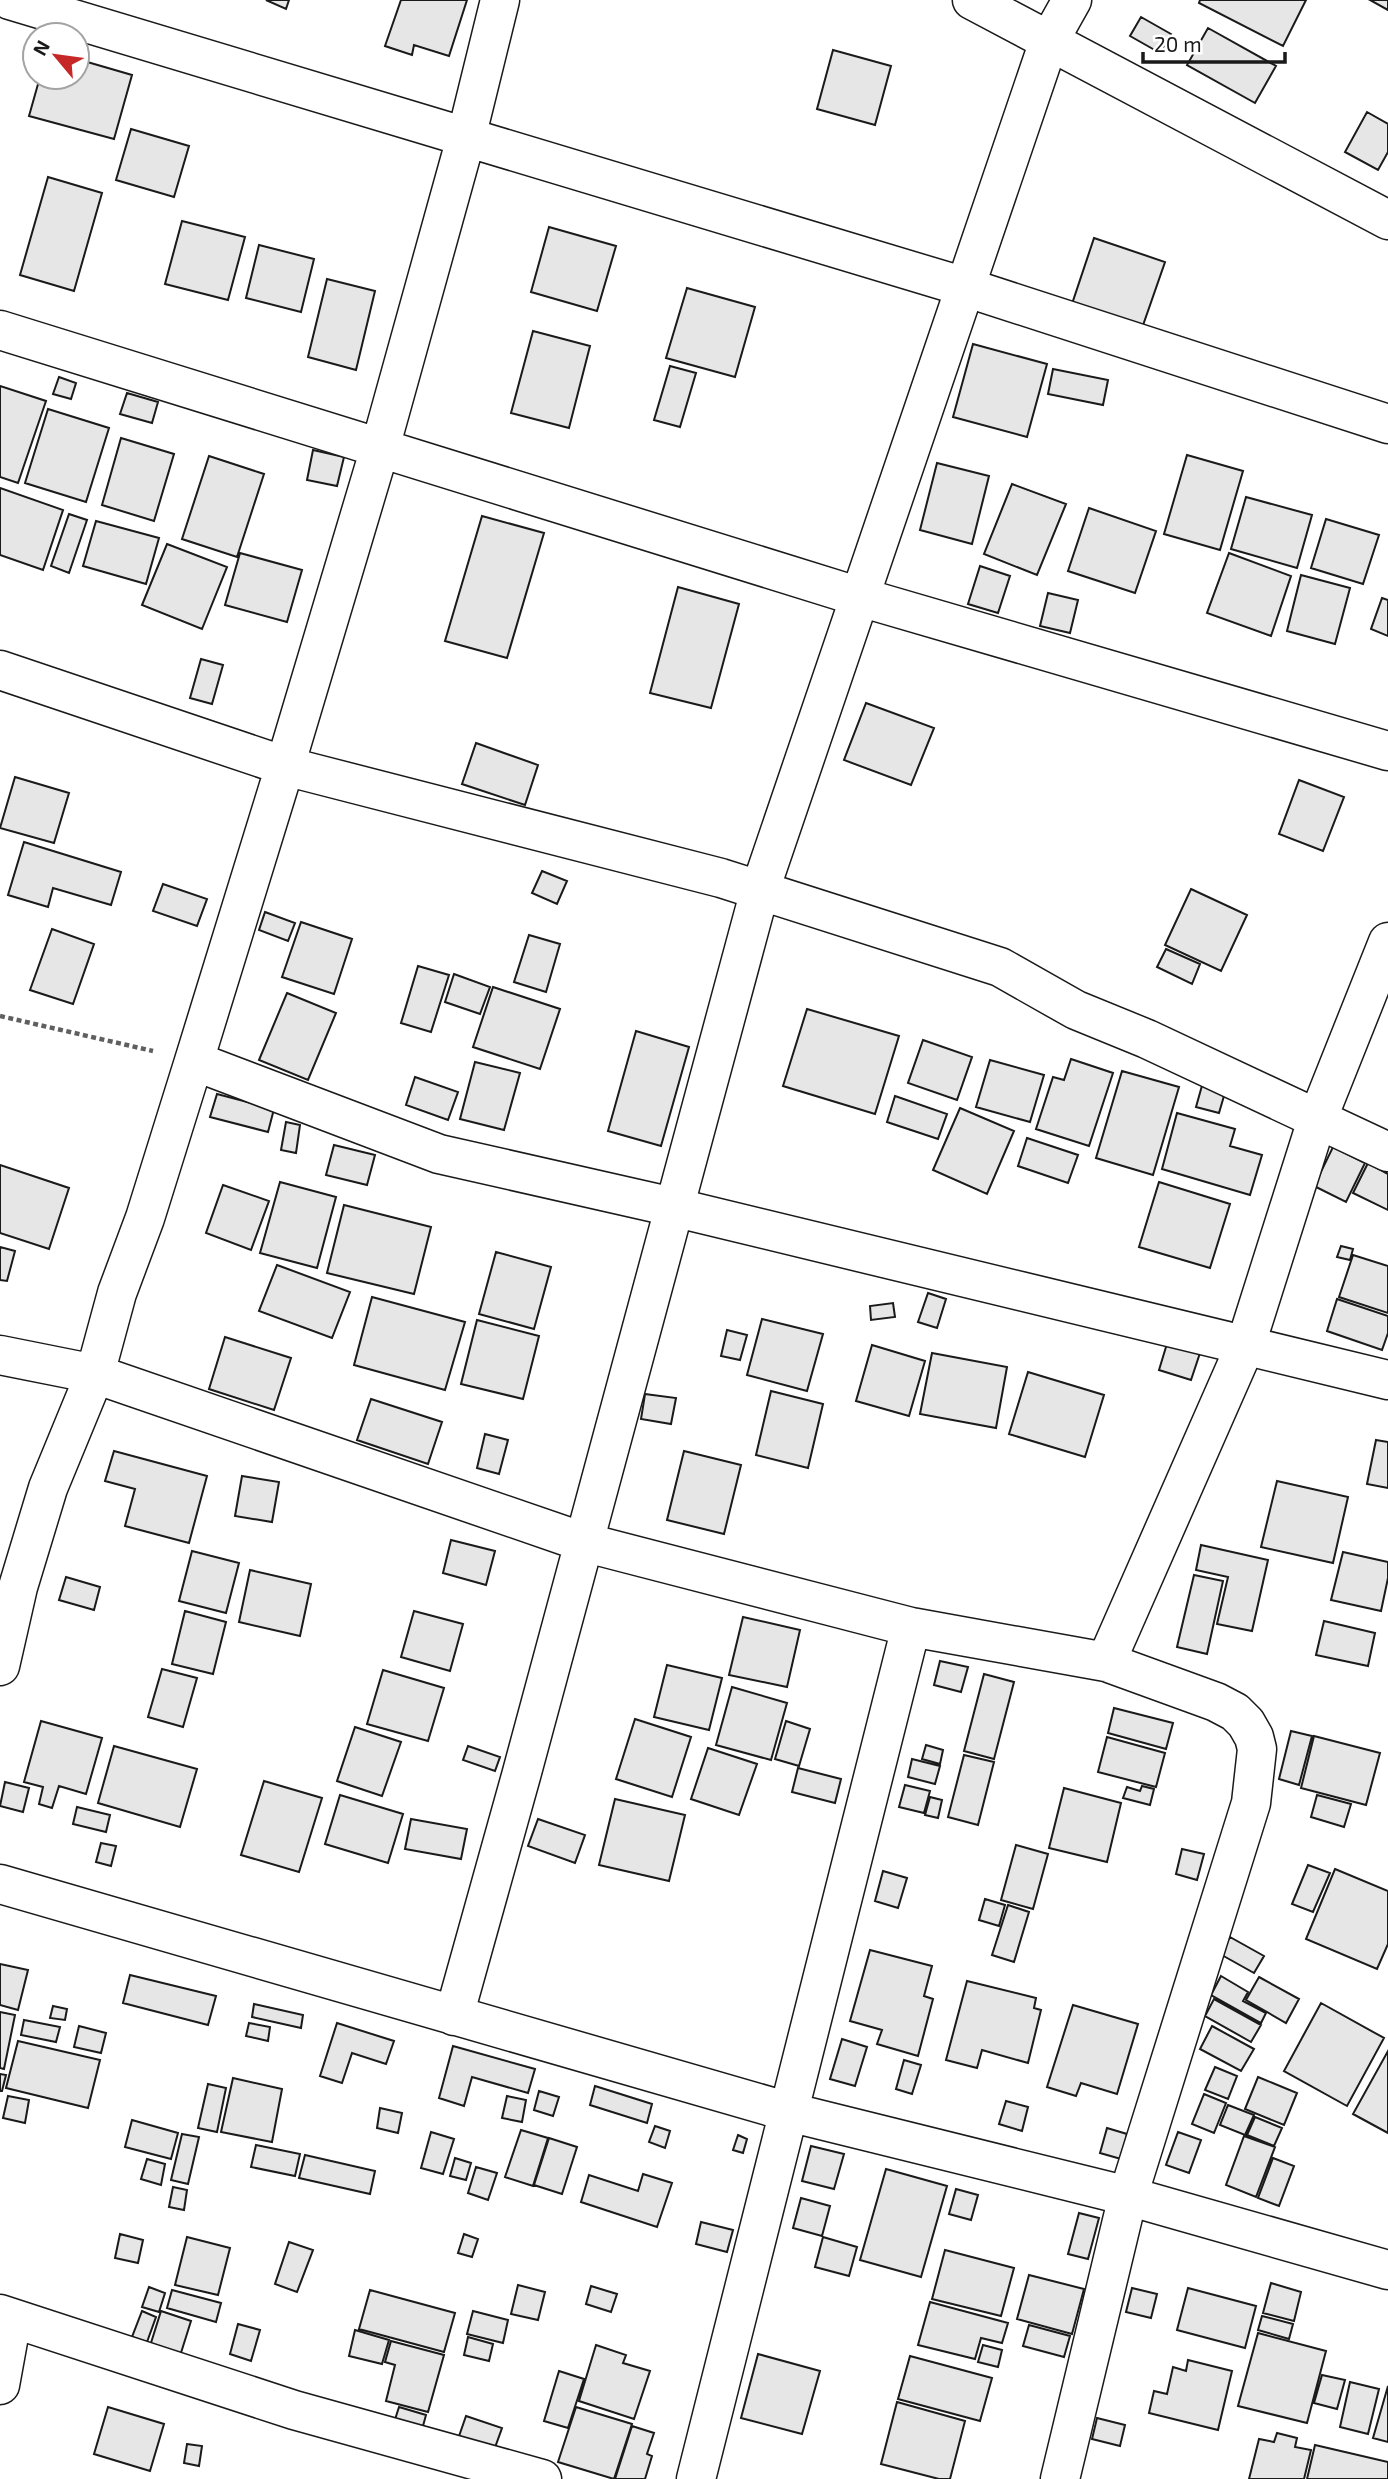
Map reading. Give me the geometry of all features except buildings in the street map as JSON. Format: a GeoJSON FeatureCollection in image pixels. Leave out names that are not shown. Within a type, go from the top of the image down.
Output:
{"type":"FeatureCollection","features":[{"type":"Feature","properties":{"kind":"street"},"geometry":{"type":"LineString","coordinates":[[10,0],[965,287],[1388,424]]}},
{"type":"Feature","properties":{"kind":"street"},"geometry":{"type":"LineString","coordinates":[[0,1666],[19,1587],[48,1488],[95,1374],[117,1293],[145,1218],[285,766],[380,448],[466,138],[500,0]]}},
{"type":"Feature","properties":{"kind":"street"},"geometry":{"type":"LineString","coordinates":[[972,0],[1388,220]]}},
{"type":"Feature","properties":{"kind":"street"},"geometry":{"type":"LineString","coordinates":[[454,2016],[760,890],[1049,41],[1072,0]]}},
{"type":"Feature","properties":{"kind":"street"},"geometry":{"type":"LineString","coordinates":[[0,330],[860,597],[1388,751]]}},
{"type":"Feature","properties":{"kind":"street"},"geometry":{"type":"LineString","coordinates":[[0,670],[285,766],[760,890],[1000,967],[1076,1010],[1147,1039],[1388,1153]]}},
{"type":"Feature","properties":{"kind":"street"},"geometry":{"type":"LineString","coordinates":[[1106,1662],[1246,1344],[1317,1120],[1388,942]]}},
{"type":"Feature","properties":{"kind":"street"},"geometry":{"type":"LineString","coordinates":[[194,1061],[439,1154],[674,1207],[1388,1380]]}},
{"type":"Feature","properties":{"kind":"street"},"geometry":{"type":"LineString","coordinates":[[0,1355],[95,1374],[583,1542],[911,1627],[1106,1662],[1216,1702],[1235,1712],[1246,1723],[1257,1749],[1251,1803],[1128,2196],[1060,2479]]}},
{"type":"Feature","properties":{"kind":"street"},"geometry":{"type":"LineString","coordinates":[[696,2479],[911,1627]]}},
{"type":"Feature","properties":{"kind":"street"},"geometry":{"type":"LineString","coordinates":[[0,1884],[789,2112],[1128,2196],[1388,2270]]}},
{"type":"Feature","properties":{"kind":"street"},"geometry":{"type":"LineString","coordinates":[[0,2385],[6,2316],[293,2410],[542,2479]]}},
{"type":"Feature","properties":{"kind":"path"},"geometry":{"type":"LineString","coordinates":[[0,1016],[194,1061]]}}]}
